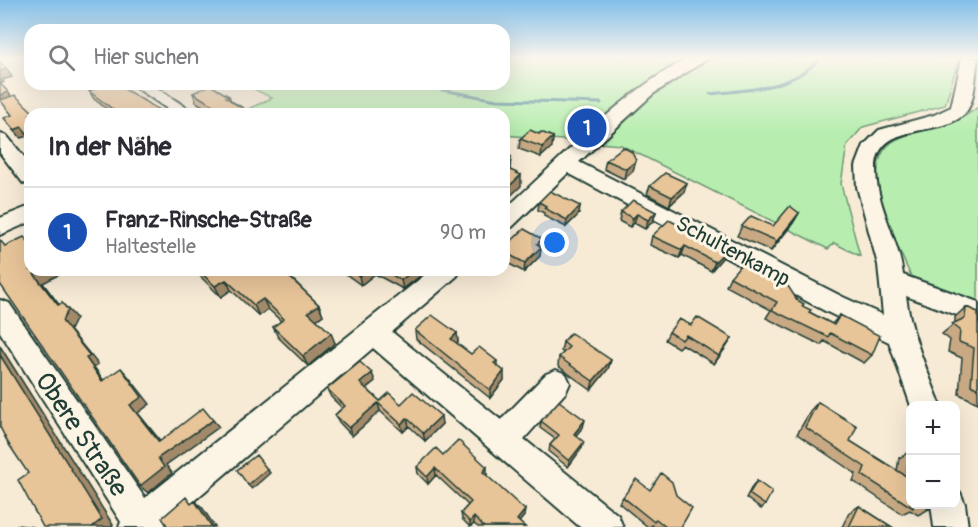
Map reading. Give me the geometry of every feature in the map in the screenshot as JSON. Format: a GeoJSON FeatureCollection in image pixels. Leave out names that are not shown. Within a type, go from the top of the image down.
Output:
{"type":"FeatureCollection","features":[{"type":"Feature","properties":{"kind":"street"},"geometry":{"type":"LineString","coordinates":[[510,216],[641,95],[659,83]]}},
{"type":"Feature","properties":{"kind":"street"},"geometry":{"type":"LineString","coordinates":[[925,401],[901,335],[886,247],[867,187],[866,166],[874,145],[886,134],[940,119],[958,110],[966,83]]}},
{"type":"Feature","properties":{"kind":"street"},"geometry":{"type":"LineString","coordinates":[[149,90],[177,108]]}},
{"type":"Feature","properties":{"kind":"street"},"geometry":{"type":"LineString","coordinates":[[0,140],[24,170]]}},
{"type":"Feature","properties":{"kind":"street","name":"Schultenkamp"},"geometry":{"type":"LineString","coordinates":[[567,164],[834,304],[901,335]]}},
{"type":"Feature","properties":{"kind":"street"},"geometry":{"type":"LineString","coordinates":[[0,228],[24,216]]}},
{"type":"Feature","properties":{"kind":"street"},"geometry":{"type":"LineString","coordinates":[[140,526],[374,333],[437,276]]}},
{"type":"Feature","properties":{"kind":"street"},"geometry":{"type":"LineString","coordinates":[[892,281],[978,314]]}},
{"type":"Feature","properties":{"kind":"street","name":"Obere Straße"},"geometry":{"type":"LineString","coordinates":[[0,310],[140,526]]}},
{"type":"Feature","properties":{"kind":"street"},"geometry":{"type":"LineString","coordinates":[[374,333],[606,527]]}},
{"type":"Feature","properties":{"kind":"street"},"geometry":{"type":"LineString","coordinates":[[503,440],[556,383]]}},
{"type":"Feature","properties":{"kind":"street"},"geometry":{"type":"LineString","coordinates":[[949,509],[951,527]]}},
{"type":"Feature","properties":{"kind":"green space"},"geometry":{"type":"Polygon","coordinates":[[[510,83],[952,83],[945,105],[863,127],[847,145],[841,184],[860,256],[834,243],[828,249],[621,145],[510,136],[510,108],[250,108],[272,98],[256,90],[510,90],[510,83]]]}},
{"type":"Feature","properties":{"kind":"green space"},"geometry":{"type":"Polygon","coordinates":[[[978,107],[978,305],[912,279],[888,224],[878,181],[879,162],[886,147],[902,137],[958,120],[978,107]]]}},
{"type":"Feature","properties":{"kind":"building"},"geometry":{"type":"Polygon","coordinates":[[[0,83],[8,92],[0,95],[0,83]]]}},
{"type":"Feature","properties":{"kind":"building"},"geometry":{"type":"Polygon","coordinates":[[[126,90],[156,108],[111,108],[89,91],[126,90]]]}},
{"type":"Feature","properties":{"kind":"building"},"geometry":{"type":"Polygon","coordinates":[[[199,90],[219,90],[243,108],[217,108],[193,93],[199,90]]]}},
{"type":"Feature","properties":{"kind":"building"},"geometry":{"type":"Polygon","coordinates":[[[15,95],[29,108],[24,108],[24,130],[22,127],[14,130],[4,118],[12,115],[0,100],[15,95]]]}},
{"type":"Feature","properties":{"kind":"building"},"geometry":{"type":"Polygon","coordinates":[[[530,130],[553,137],[542,147],[520,139],[530,130]]]}},
{"type":"Feature","properties":{"kind":"building"},"geometry":{"type":"Polygon","coordinates":[[[623,147],[632,152],[636,161],[626,169],[606,160],[623,147]]]}},
{"type":"Feature","properties":{"kind":"building"},"geometry":{"type":"Polygon","coordinates":[[[510,170],[521,175],[510,185],[510,170]]]}},
{"type":"Feature","properties":{"kind":"building"},"geometry":{"type":"Polygon","coordinates":[[[665,173],[687,183],[672,197],[650,186],[665,173]]]}},
{"type":"Feature","properties":{"kind":"building"},"geometry":{"type":"Polygon","coordinates":[[[550,191],[580,206],[567,220],[544,208],[546,206],[539,202],[550,191]]]}},
{"type":"Feature","properties":{"kind":"building"},"geometry":{"type":"Polygon","coordinates":[[[633,200],[656,212],[648,220],[637,214],[633,218],[621,212],[633,200]]]}},
{"type":"Feature","properties":{"kind":"building"},"geometry":{"type":"Polygon","coordinates":[[[790,206],[799,213],[777,241],[742,226],[751,216],[773,226],[790,206]]]}},
{"type":"Feature","properties":{"kind":"building"},"geometry":{"type":"Polygon","coordinates":[[[669,220],[726,250],[715,262],[685,246],[682,250],[652,236],[669,220]]]}},
{"type":"Feature","properties":{"kind":"building"},"geometry":{"type":"Polygon","coordinates":[[[524,229],[542,239],[537,244],[541,247],[525,263],[510,255],[510,242],[524,229]]]}},
{"type":"Feature","properties":{"kind":"building"},"geometry":{"type":"Polygon","coordinates":[[[24,237],[24,276],[36,276],[58,305],[62,303],[68,310],[62,321],[90,356],[86,358],[102,381],[121,368],[142,397],[130,405],[159,442],[203,408],[213,420],[158,458],[164,467],[140,486],[0,284],[0,240],[5,246],[24,237]]]}},
{"type":"Feature","properties":{"kind":"building"},"geometry":{"type":"Polygon","coordinates":[[[749,261],[771,273],[768,276],[788,286],[797,300],[804,304],[802,306],[811,310],[809,312],[834,325],[840,315],[880,336],[872,355],[830,333],[828,337],[772,310],[777,302],[730,277],[742,263],[746,265],[749,261]]]}},
{"type":"Feature","properties":{"kind":"building"},"geometry":{"type":"Polygon","coordinates":[[[204,276],[288,276],[319,305],[308,312],[331,333],[303,356],[273,327],[284,319],[263,299],[254,305],[226,280],[215,286],[204,276]]]}},
{"type":"Feature","properties":{"kind":"building"},"geometry":{"type":"Polygon","coordinates":[[[394,276],[406,276],[401,280],[394,276]]]}},
{"type":"Feature","properties":{"kind":"building"},"geometry":{"type":"Polygon","coordinates":[[[966,307],[978,312],[978,389],[971,385],[974,348],[959,342],[960,330],[952,324],[965,318],[966,307]]]}},
{"type":"Feature","properties":{"kind":"building"},"geometry":{"type":"Polygon","coordinates":[[[432,315],[457,333],[451,339],[471,354],[479,347],[497,361],[494,363],[504,371],[490,390],[415,330],[432,315]]]}},
{"type":"Feature","properties":{"kind":"building"},"geometry":{"type":"Polygon","coordinates":[[[697,317],[732,338],[719,356],[686,335],[682,340],[669,332],[679,319],[691,325],[697,317]]]}},
{"type":"Feature","properties":{"kind":"building"},"geometry":{"type":"Polygon","coordinates":[[[571,333],[611,360],[593,381],[559,357],[569,347],[563,342],[571,333]]]}},
{"type":"Feature","properties":{"kind":"building"},"geometry":{"type":"Polygon","coordinates":[[[0,355],[102,519],[92,527],[43,527],[18,480],[28,473],[0,427],[0,355]]]}},
{"type":"Feature","properties":{"kind":"building"},"geometry":{"type":"Polygon","coordinates":[[[360,362],[372,373],[360,383],[380,401],[389,393],[401,404],[413,392],[441,416],[423,433],[407,418],[401,424],[378,403],[349,428],[335,415],[345,406],[327,389],[360,362]]]}},
{"type":"Feature","properties":{"kind":"building"},"geometry":{"type":"Polygon","coordinates":[[[559,401],[585,420],[574,434],[584,442],[569,461],[550,445],[559,435],[541,421],[559,401]]]}},
{"type":"Feature","properties":{"kind":"building"},"geometry":{"type":"Polygon","coordinates":[[[818,402],[857,426],[850,441],[906,476],[906,503],[862,475],[865,467],[805,427],[818,402]]]}},
{"type":"Feature","properties":{"kind":"building"},"geometry":{"type":"Polygon","coordinates":[[[458,440],[487,467],[483,472],[525,510],[517,520],[525,527],[484,527],[474,517],[470,522],[461,513],[471,502],[435,468],[427,477],[417,467],[436,448],[443,455],[458,440]]]}},
{"type":"Feature","properties":{"kind":"building"},"geometry":{"type":"Polygon","coordinates":[[[256,455],[267,469],[248,485],[237,470],[256,455]]]}},
{"type":"Feature","properties":{"kind":"building"},"geometry":{"type":"Polygon","coordinates":[[[661,473],[672,482],[676,495],[692,508],[681,527],[666,527],[656,519],[654,522],[623,497],[636,479],[650,490],[661,473]]]}},
{"type":"Feature","properties":{"kind":"building"},"geometry":{"type":"Polygon","coordinates":[[[757,481],[772,492],[765,505],[749,494],[757,481]]]}},
{"type":"Feature","properties":{"kind":"building"},"geometry":{"type":"Polygon","coordinates":[[[186,497],[191,504],[195,501],[212,527],[168,527],[162,518],[186,497]]]}},
{"type":"Feature","properties":{"kind":"building"},"geometry":{"type":"Polygon","coordinates":[[[859,506],[892,527],[849,527],[859,506]]]}},
{"type":"Feature","properties":{"kind":"waterway"},"geometry":{"type":"LineString","coordinates":[[710,94],[754,89],[781,83]]}},
{"type":"Feature","properties":{"kind":"waterway"},"geometry":{"type":"LineString","coordinates":[[442,90],[497,100],[601,103]]}},
{"type":"Feature","properties":{"kind":"place","name":"Franz-Rinsche-Straße"},"geometry":{"type":"Point","coordinates":[587,128]}}]}
